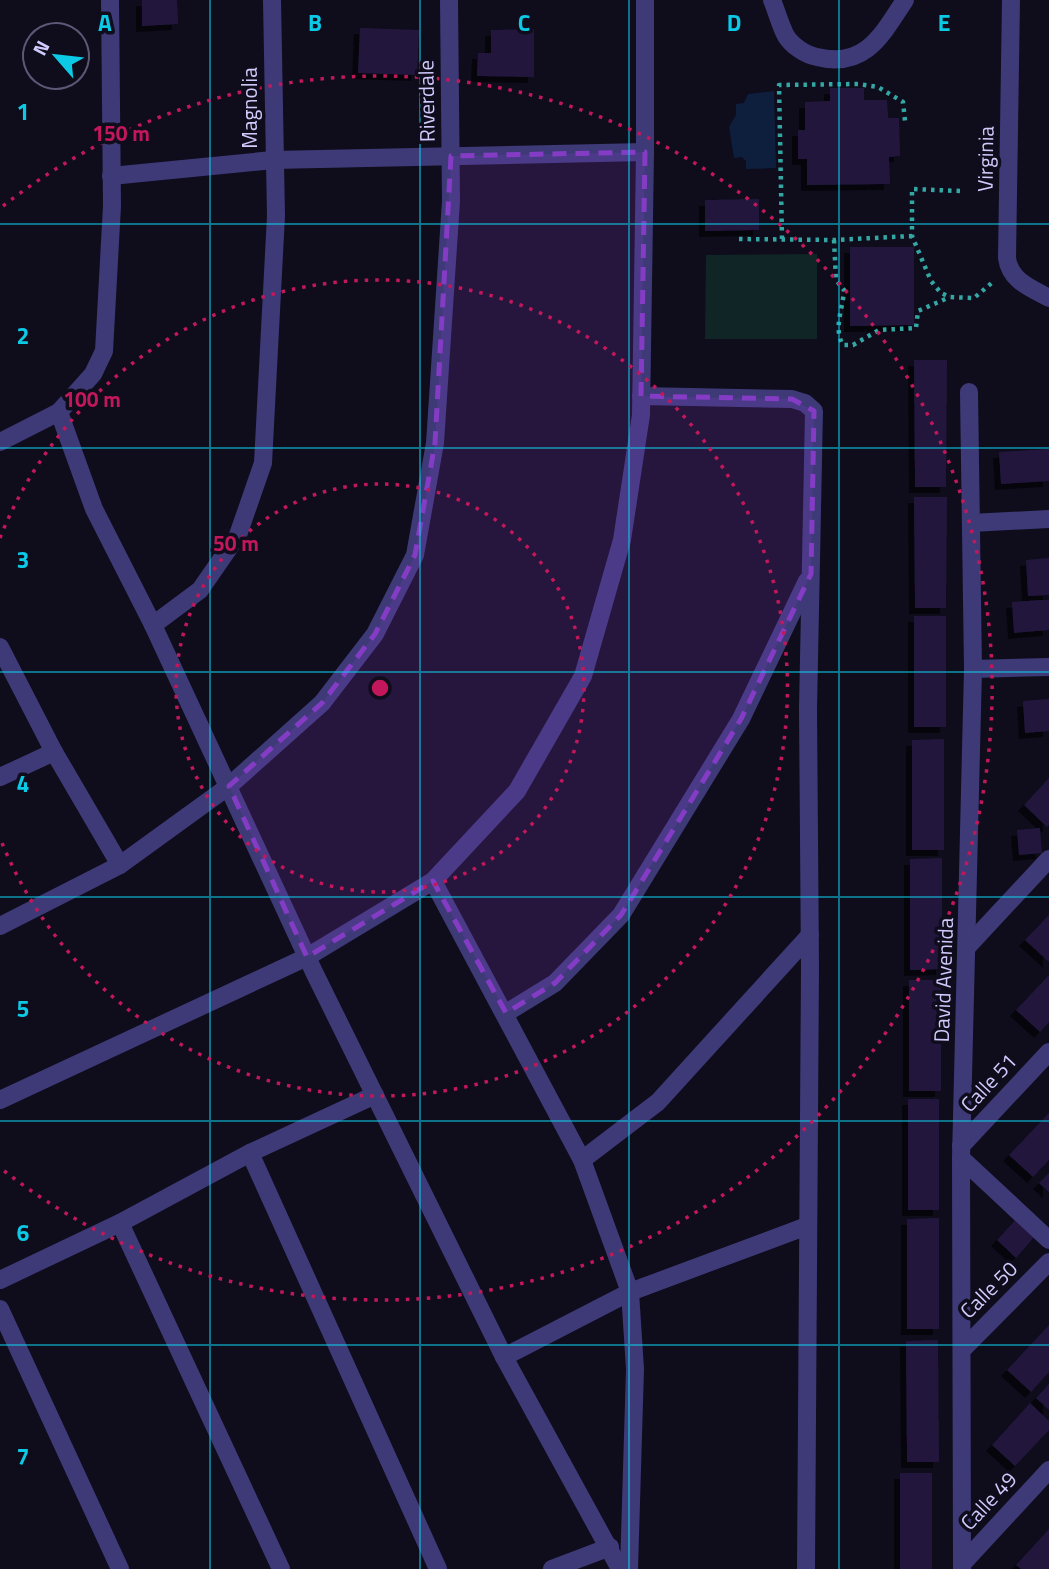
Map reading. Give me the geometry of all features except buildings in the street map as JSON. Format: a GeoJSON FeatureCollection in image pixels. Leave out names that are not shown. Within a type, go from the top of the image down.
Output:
{"type":"FeatureCollection","features":[{"type":"Feature","properties":{"kind":"street"},"geometry":{"type":"LineString","coordinates":[[0,442],[59,412],[93,374],[104,351],[111,176],[110,0]]}},
{"type":"Feature","properties":{"kind":"street","name":"Magnolia"},"geometry":{"type":"LineString","coordinates":[[153,625],[200,590],[238,535],[263,463],[276,216],[272,0]]}},
{"type":"Feature","properties":{"kind":"street","name":"Riverdale"},"geometry":{"type":"LineString","coordinates":[[0,926],[120,865],[229,786],[322,703],[375,634],[415,555],[435,443],[451,201],[449,0]]}},
{"type":"Feature","properties":{"kind":"street"},"geometry":{"type":"LineString","coordinates":[[0,1100],[307,957],[433,881],[517,790],[583,676],[622,540],[641,415],[646,144],[645,0]]}},
{"type":"Feature","properties":{"kind":"street"},"geometry":{"type":"LineString","coordinates":[[772,0],[787,38],[808,55],[834,61],[859,55],[880,38],[905,0]]}},
{"type":"Feature","properties":{"kind":"street","name":"Virginia"},"geometry":{"type":"LineString","coordinates":[[1009,270],[1011,0]]}},
{"type":"Feature","properties":{"kind":"street"},"geometry":{"type":"LineString","coordinates":[[111,176],[273,160],[451,156],[646,144]]}},
{"type":"Feature","properties":{"kind":"street"},"geometry":{"type":"LineString","coordinates":[[1009,270],[1018,281],[1049,298]]}},
{"type":"Feature","properties":{"kind":"street","name":"David Avenida"},"geometry":{"type":"LineString","coordinates":[[963,1566],[961,1152],[973,669],[969,392]]}},
{"type":"Feature","properties":{"kind":"street"},"geometry":{"type":"LineString","coordinates":[[641,396],[792,399],[805,403],[814,411],[806,1569]]}},
{"type":"Feature","properties":{"kind":"street"},"geometry":{"type":"LineString","coordinates":[[59,412],[94,509],[153,625],[307,957],[504,1357],[621,1569]]}},
{"type":"Feature","properties":{"kind":"street"},"geometry":{"type":"LineString","coordinates":[[971,523],[1049,519]]}},
{"type":"Feature","properties":{"kind":"street"},"geometry":{"type":"LineString","coordinates":[[506,1013],[555,983],[621,915],[741,719],[811,574]]}},
{"type":"Feature","properties":{"kind":"street"},"geometry":{"type":"LineString","coordinates":[[0,647],[54,752],[120,865]]}},
{"type":"Feature","properties":{"kind":"street"},"geometry":{"type":"LineString","coordinates":[[973,669],[1049,667]]}},
{"type":"Feature","properties":{"kind":"street"},"geometry":{"type":"LineString","coordinates":[[0,777],[54,752]]}},
{"type":"Feature","properties":{"kind":"street"},"geometry":{"type":"LineString","coordinates":[[968,946],[1049,859]]}},
{"type":"Feature","properties":{"kind":"street"},"geometry":{"type":"LineString","coordinates":[[433,881],[506,1013],[582,1160],[630,1292],[635,1370],[629,1569]]}},
{"type":"Feature","properties":{"kind":"street"},"geometry":{"type":"LineString","coordinates":[[582,1160],[658,1102],[810,935]]}},
{"type":"Feature","properties":{"kind":"street","name":"Calle 51"},"geometry":{"type":"LineString","coordinates":[[961,1152],[1049,1052]]}},
{"type":"Feature","properties":{"kind":"street"},"geometry":{"type":"LineString","coordinates":[[0,1280],[120,1223],[250,1153],[375,1095]]}},
{"type":"Feature","properties":{"kind":"street"},"geometry":{"type":"LineString","coordinates":[[961,1152],[1049,1240]]}},
{"type":"Feature","properties":{"kind":"street"},"geometry":{"type":"LineString","coordinates":[[250,1153],[438,1569]]}},
{"type":"Feature","properties":{"kind":"street"},"geometry":{"type":"LineString","coordinates":[[120,1223],[281,1569]]}},
{"type":"Feature","properties":{"kind":"street"},"geometry":{"type":"LineString","coordinates":[[504,1357],[630,1292],[807,1226]]}},
{"type":"Feature","properties":{"kind":"street","name":"Calle 50"},"geometry":{"type":"LineString","coordinates":[[962,1350],[1049,1262]]}},
{"type":"Feature","properties":{"kind":"street"},"geometry":{"type":"LineString","coordinates":[[0,1309],[120,1569]]}},
{"type":"Feature","properties":{"kind":"street","name":"Calle 49"},"geometry":{"type":"LineString","coordinates":[[963,1566],[1049,1470]]}},
{"type":"Feature","properties":{"kind":"street"},"geometry":{"type":"LineString","coordinates":[[552,1569],[610,1547]]}},
{"type":"Feature","properties":{"kind":"path"},"geometry":{"type":"LineString","coordinates":[[782,239],[779,85],[858,84],[878,87],[903,102],[905,121]]}},
{"type":"Feature","properties":{"kind":"path"},"geometry":{"type":"LineString","coordinates":[[960,191],[912,189],[912,236],[931,281],[941,293],[950,297],[974,298],[1009,270]]}},
{"type":"Feature","properties":{"kind":"path"},"geometry":{"type":"LineString","coordinates":[[739,239],[834,240],[912,236]]}},
{"type":"Feature","properties":{"kind":"path"},"geometry":{"type":"LineString","coordinates":[[834,240],[836,280],[844,289],[843,312],[838,321],[839,338],[843,345],[853,345],[879,330],[916,328],[918,311],[950,297]]}},
{"type":"Feature","properties":{"kind":"highlighted area"},"geometry":{"type":"Polygon","coordinates":[[[645,152],[641,396],[792,399],[814,411],[811,574],[741,719],[621,915],[555,983],[506,1013],[433,881],[307,957],[229,786],[322,703],[375,634],[415,555],[435,443],[451,156],[645,152]]]}},
{"type":"Feature","properties":{"kind":"green space"},"geometry":{"type":"Polygon","coordinates":[[[817,254],[817,339],[705,339],[706,255],[817,254]]]}},
{"type":"Feature","properties":{"kind":"water"},"geometry":{"type":"Polygon","coordinates":[[[774,91],[776,168],[746,169],[746,161],[742,157],[734,158],[729,127],[736,115],[736,104],[744,103],[748,94],[774,91]]]}}]}
